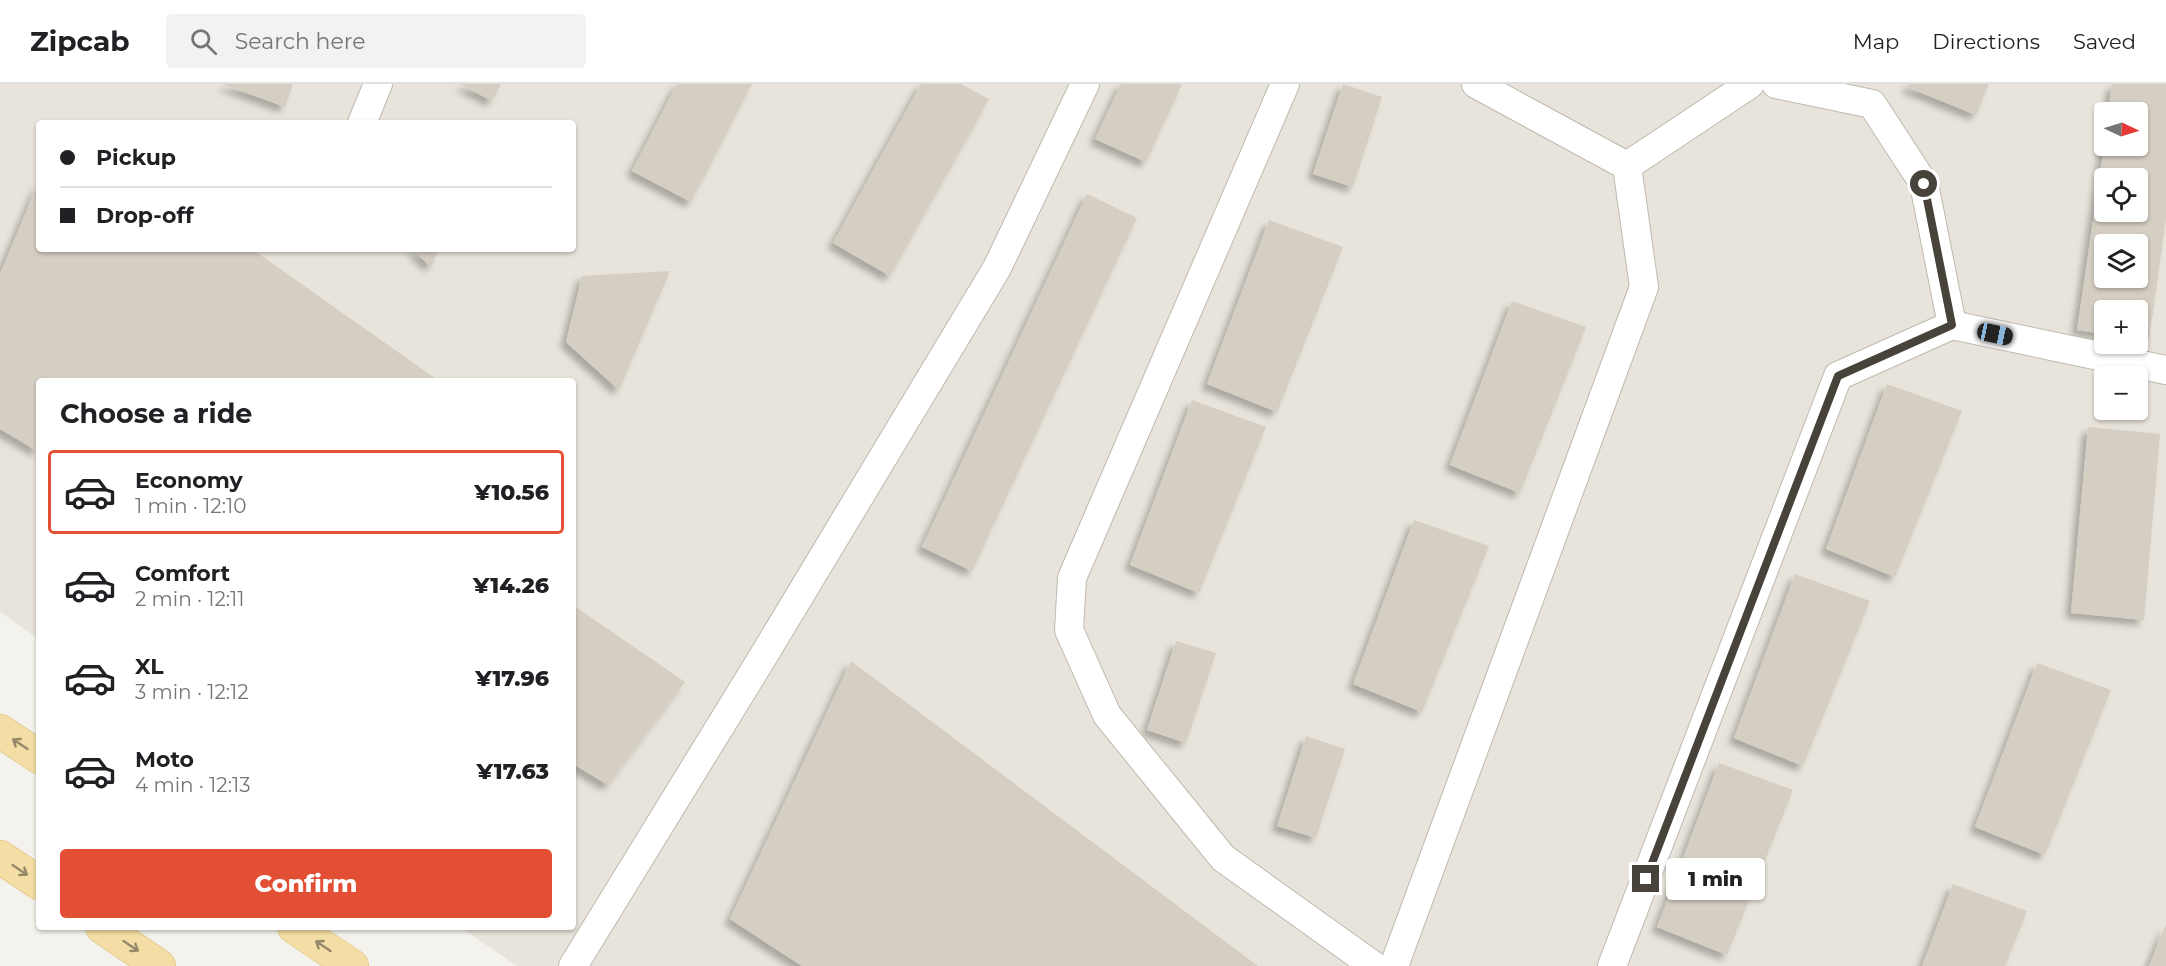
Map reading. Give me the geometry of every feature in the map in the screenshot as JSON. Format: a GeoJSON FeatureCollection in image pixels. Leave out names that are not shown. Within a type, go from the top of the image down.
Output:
{"type":"FeatureCollection","features":[{"type":"Feature","properties":{"kind":"main road"},"geometry":{"type":"LineString","coordinates":[[0,731],[36,755]]}},
{"type":"Feature","properties":{"kind":"main road"},"geometry":{"type":"LineString","coordinates":[[0,857],[36,882]]}},
{"type":"Feature","properties":{"kind":"main road"},"geometry":{"type":"LineString","coordinates":[[106,930],[159,966]]}},
{"type":"Feature","properties":{"kind":"main road"},"geometry":{"type":"LineString","coordinates":[[298,930],[352,966]]}},
{"type":"Feature","properties":{"kind":"street"},"geometry":{"type":"LineString","coordinates":[[363,120],[378,84]]}},
{"type":"Feature","properties":{"kind":"street"},"geometry":{"type":"LineString","coordinates":[[573,966],[997,268],[1085,84]]}},
{"type":"Feature","properties":{"kind":"street"},"geometry":{"type":"LineString","coordinates":[[1285,84],[1072,578],[1069,630],[1107,716],[1223,858],[1374,966]]}},
{"type":"Feature","properties":{"kind":"street"},"geometry":{"type":"LineString","coordinates":[[1476,84],[1627,166]]}},
{"type":"Feature","properties":{"kind":"street"},"geometry":{"type":"LineString","coordinates":[[1627,166],[1750,84]]}},
{"type":"Feature","properties":{"kind":"street"},"geometry":{"type":"LineString","coordinates":[[1776,84],[1872,104],[1924,184],[1952,325]]}},
{"type":"Feature","properties":{"kind":"street"},"geometry":{"type":"LineString","coordinates":[[1394,966],[1644,287],[1627,166]]}},
{"type":"Feature","properties":{"kind":"street"},"geometry":{"type":"LineString","coordinates":[[1612,966],[1838,376],[1952,325],[2166,370]]}},
{"type":"Feature","properties":{"kind":"shaded area"},"geometry":{"type":"Polygon","coordinates":[[[0,84],[2166,84],[2166,966],[517,966],[464,930],[576,930],[576,378],[36,378],[36,637],[0,612],[0,84]]]}},
{"type":"Feature","properties":{"kind":"building"},"geometry":{"type":"Polygon","coordinates":[[[222,84],[293,84],[285,107],[222,84]]]}},
{"type":"Feature","properties":{"kind":"building"},"geometry":{"type":"Polygon","coordinates":[[[460,84],[501,84],[492,101],[460,84]]]}},
{"type":"Feature","properties":{"kind":"building"},"geometry":{"type":"Polygon","coordinates":[[[677,84],[752,84],[691,202],[632,171],[677,84]]]}},
{"type":"Feature","properties":{"kind":"building"},"geometry":{"type":"Polygon","coordinates":[[[921,84],[961,84],[989,99],[890,276],[833,243],[921,84]]]}},
{"type":"Feature","properties":{"kind":"building"},"geometry":{"type":"Polygon","coordinates":[[[1121,84],[1182,84],[1146,162],[1095,139],[1121,84]]]}},
{"type":"Feature","properties":{"kind":"building"},"geometry":{"type":"Polygon","coordinates":[[[1343,84],[1382,97],[1353,187],[1313,174],[1343,84]]]}},
{"type":"Feature","properties":{"kind":"building"},"geometry":{"type":"Polygon","coordinates":[[[1908,84],[1989,84],[1976,115],[1907,87],[1908,84]]]}},
{"type":"Feature","properties":{"kind":"building"},"geometry":{"type":"Polygon","coordinates":[[[2112,84],[2166,84],[2166,219],[2149,340],[2148,300],[2094,300],[2094,333],[2077,330],[2094,214],[2094,222],[2148,222],[2148,168],[2101,168],[2103,156],[2148,156],[2148,102],[2109,102],[2112,84]]]}},
{"type":"Feature","properties":{"kind":"building"},"geometry":{"type":"Polygon","coordinates":[[[36,188],[36,252],[256,252],[435,378],[36,378],[36,450],[0,429],[0,274],[36,188]]]}},
{"type":"Feature","properties":{"kind":"building"},"geometry":{"type":"Polygon","coordinates":[[[1087,194],[1137,218],[972,571],[922,547],[1087,194]]]}},
{"type":"Feature","properties":{"kind":"building"},"geometry":{"type":"Polygon","coordinates":[[[1269,220],[1343,247],[1277,412],[1207,384],[1269,220]]]}},
{"type":"Feature","properties":{"kind":"building"},"geometry":{"type":"Polygon","coordinates":[[[415,252],[438,252],[431,267],[415,252]]]}},
{"type":"Feature","properties":{"kind":"building"},"geometry":{"type":"Polygon","coordinates":[[[670,271],[619,390],[566,342],[582,276],[670,271]]]}},
{"type":"Feature","properties":{"kind":"building"},"geometry":{"type":"Polygon","coordinates":[[[1512,301],[1586,327],[1520,493],[1450,465],[1512,301]]]}},
{"type":"Feature","properties":{"kind":"building"},"geometry":{"type":"Polygon","coordinates":[[[1887,384],[1962,411],[1895,577],[1826,549],[1887,384]]]}},
{"type":"Feature","properties":{"kind":"building"},"geometry":{"type":"Polygon","coordinates":[[[1192,400],[1266,427],[1199,593],[1130,565],[1192,400]]]}},
{"type":"Feature","properties":{"kind":"building"},"geometry":{"type":"Polygon","coordinates":[[[2088,427],[2160,434],[2144,620],[2071,613],[2088,427]]]}},
{"type":"Feature","properties":{"kind":"building"},"geometry":{"type":"Polygon","coordinates":[[[1414,520],[1489,546],[1422,712],[1353,684],[1414,520]]]}},
{"type":"Feature","properties":{"kind":"building"},"geometry":{"type":"Polygon","coordinates":[[[1795,574],[1870,601],[1803,766],[1734,738],[1795,574]]]}},
{"type":"Feature","properties":{"kind":"building"},"geometry":{"type":"Polygon","coordinates":[[[576,607],[685,682],[608,785],[576,766],[576,607]]]}},
{"type":"Feature","properties":{"kind":"building"},"geometry":{"type":"Polygon","coordinates":[[[1176,641],[1216,653],[1186,743],[1147,730],[1176,641]]]}},
{"type":"Feature","properties":{"kind":"building"},"geometry":{"type":"Polygon","coordinates":[[[851,661],[1258,966],[802,966],[730,919],[851,661]]]}},
{"type":"Feature","properties":{"kind":"building"},"geometry":{"type":"Polygon","coordinates":[[[2037,663],[2111,690],[2045,855],[1975,827],[2037,663]]]}},
{"type":"Feature","properties":{"kind":"building"},"geometry":{"type":"Polygon","coordinates":[[[1306,736],[1345,749],[1316,838],[1277,826],[1306,736]]]}},
{"type":"Feature","properties":{"kind":"building"},"geometry":{"type":"Polygon","coordinates":[[[1719,763],[1793,790],[1727,955],[1657,927],[1719,763]]]}},
{"type":"Feature","properties":{"kind":"building"},"geometry":{"type":"Polygon","coordinates":[[[1953,884],[2027,911],[2005,966],[1922,966],[1953,884]]]}},
{"type":"Feature","properties":{"kind":"building"},"geometry":{"type":"Polygon","coordinates":[[[2166,924],[2166,966],[2149,966],[2166,924]]]}},
{"type":"Feature","properties":{"kind":"route"},"geometry":{"type":"LineString","coordinates":[[1646,879],[1838,376],[1952,325],[1924,184]]}}]}
